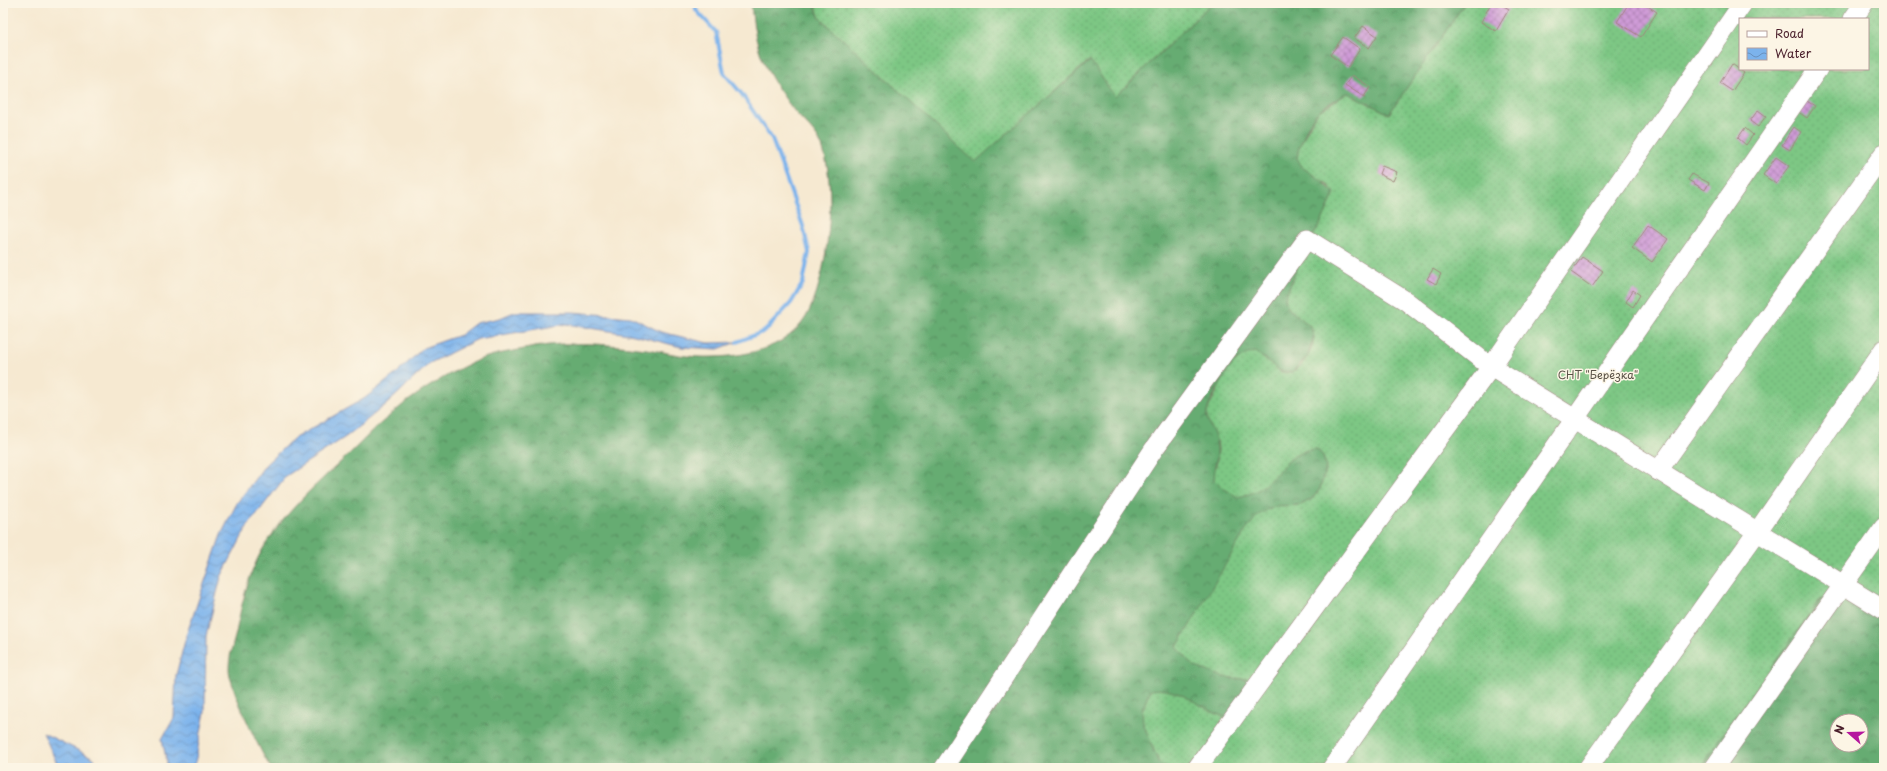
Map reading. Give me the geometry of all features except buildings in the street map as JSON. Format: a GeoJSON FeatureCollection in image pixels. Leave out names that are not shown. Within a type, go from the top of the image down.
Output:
{"type":"FeatureCollection","features":[{"type":"Feature","properties":{"kind":"lane"},"geometry":{"type":"LineString","coordinates":[[1197,768],[1490,367],[1743,3]]}},
{"type":"Feature","properties":{"kind":"lane"},"geometry":{"type":"LineString","coordinates":[[1854,18],[1864,3]]}},
{"type":"Feature","properties":{"kind":"lane"},"geometry":{"type":"LineString","coordinates":[[1332,768],[1817,70]]}},
{"type":"Feature","properties":{"kind":"lane"},"geometry":{"type":"LineString","coordinates":[[1658,471],[1884,153]]}},
{"type":"Feature","properties":{"kind":"lane"},"geometry":{"type":"LineString","coordinates":[[944,768],[1154,449],[1307,239],[1406,301],[1490,367],[1884,610]]}},
{"type":"Feature","properties":{"kind":"lane"},"geometry":{"type":"LineString","coordinates":[[1588,768],[1757,532],[1884,349]]}},
{"type":"Feature","properties":{"kind":"lane"},"geometry":{"type":"LineString","coordinates":[[1714,768],[1884,528]]}},
{"type":"Feature","properties":{"kind":"green space"},"geometry":{"type":"Polygon","coordinates":[[[751,3],[814,3],[820,18],[975,161],[1091,60],[1116,96],[1212,3],[1465,3],[1389,114],[1348,93],[1328,104],[1314,116],[1303,139],[1297,158],[1335,193],[1321,223],[1304,251],[1285,298],[1288,308],[1311,327],[1314,337],[1308,356],[1292,372],[1277,369],[1265,358],[1237,360],[1218,387],[1207,411],[1207,418],[1217,443],[1217,458],[1214,469],[1265,485],[1294,456],[1301,452],[1317,449],[1323,456],[1326,467],[1320,489],[1312,499],[1301,505],[1278,506],[1251,524],[1177,647],[1223,677],[1255,680],[1227,718],[1170,691],[1150,691],[1142,711],[1147,733],[1159,763],[1166,768],[271,768],[239,703],[230,676],[229,668],[231,650],[249,581],[256,561],[269,538],[289,513],[310,490],[387,417],[402,405],[444,377],[483,358],[498,354],[548,345],[600,344],[648,349],[695,357],[731,356],[767,348],[796,330],[806,317],[814,300],[825,255],[829,229],[829,179],[825,157],[819,140],[782,95],[762,59],[755,34],[751,3]]]}},
{"type":"Feature","properties":{"kind":"green space"},"geometry":{"type":"Polygon","coordinates":[[[814,3],[1212,3],[1115,97],[1090,60],[975,162],[820,18],[814,3]]]}},
{"type":"Feature","properties":{"kind":"green space","name":"СНТ \"Берёзка\""},"geometry":{"type":"Polygon","coordinates":[[[1465,3],[1884,3],[1884,613],[1847,591],[1821,599],[1718,740],[1702,768],[1166,768],[1159,763],[1143,723],[1142,711],[1150,690],[1161,689],[1180,694],[1227,718],[1255,680],[1223,677],[1193,666],[1177,647],[1244,533],[1257,516],[1278,506],[1301,505],[1312,499],[1320,489],[1326,467],[1323,456],[1317,449],[1299,453],[1285,464],[1266,484],[1251,493],[1238,497],[1221,487],[1214,480],[1218,445],[1207,417],[1207,412],[1225,375],[1241,358],[1256,352],[1281,372],[1292,372],[1300,366],[1308,356],[1312,347],[1314,337],[1311,327],[1288,308],[1285,298],[1304,251],[1321,223],[1335,193],[1328,185],[1302,167],[1297,158],[1299,147],[1313,119],[1319,111],[1348,93],[1389,114],[1465,3]]]}},
{"type":"Feature","properties":{"kind":"green space"},"geometry":{"type":"Polygon","coordinates":[[[1847,591],[1884,613],[1884,768],[1702,768],[1718,740],[1821,599],[1847,591]]]}},
{"type":"Feature","properties":{"kind":"water"},"geometry":{"type":"Polygon","coordinates":[[[514,312],[572,312],[631,317],[661,332],[708,343],[737,342],[718,349],[681,347],[634,335],[566,324],[478,339],[430,363],[388,403],[347,436],[286,476],[247,527],[221,577],[206,636],[205,712],[194,768],[164,768],[167,763],[162,739],[174,718],[176,675],[187,633],[221,535],[237,503],[266,464],[293,439],[365,398],[397,373],[423,348],[460,335],[476,323],[500,318],[514,312]]]}},
{"type":"Feature","properties":{"kind":"water"},"geometry":{"type":"Polygon","coordinates":[[[43,733],[94,758],[98,768],[59,768],[43,733]]]}},
{"type":"Feature","properties":{"kind":"waterway"},"geometry":{"type":"LineString","coordinates":[[695,3],[696,10],[716,32],[724,73],[741,93],[772,139],[803,226],[809,252],[803,283],[791,303],[765,331],[737,342]]}}]}
